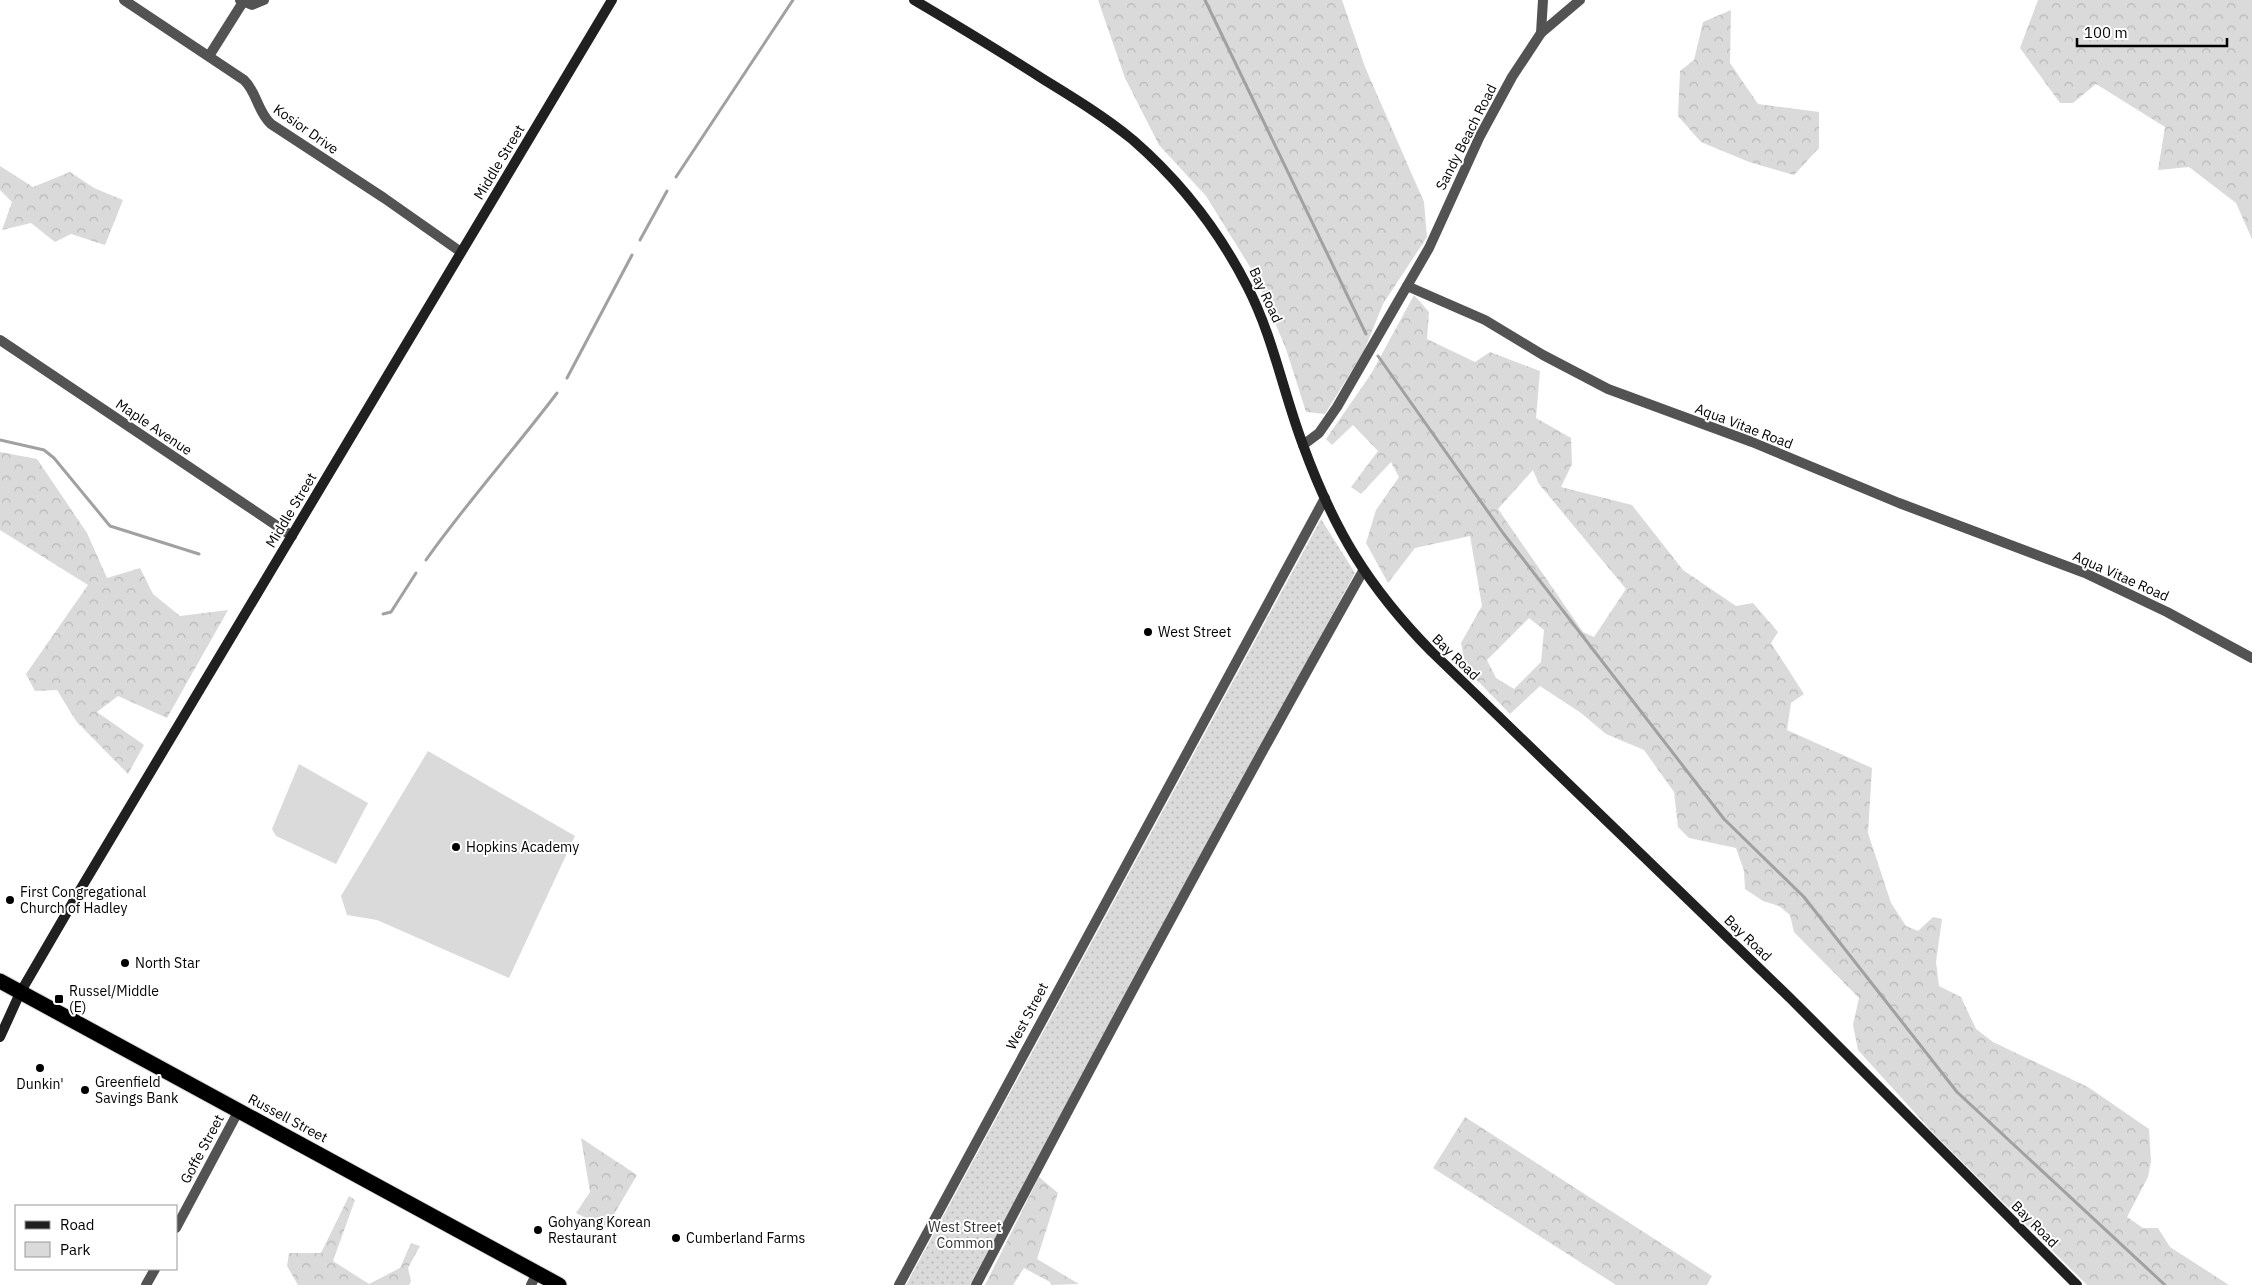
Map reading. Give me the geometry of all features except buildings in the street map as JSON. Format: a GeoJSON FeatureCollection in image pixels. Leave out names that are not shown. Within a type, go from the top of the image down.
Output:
{"type":"FeatureCollection","features":[{"type":"Feature","properties":{"kind":"highway","name":"Russell Street"},"geometry":{"type":"LineString","coordinates":[[0,981],[239,1110],[534,1279],[559,1285]]}},
{"type":"Feature","properties":{"kind":"main road","name":"Middle Street"},"geometry":{"type":"LineString","coordinates":[[0,1037],[20,993],[612,0]]}},
{"type":"Feature","properties":{"kind":"main road","name":"Bay Road"},"geometry":{"type":"LineString","coordinates":[[914,0],[1101,116],[1147,152],[1176,183],[1222,242],[1250,292],[1269,336],[1303,445],[1325,498],[1345,541],[1363,571],[1402,622],[1790,998],[2077,1285]]}},
{"type":"Feature","properties":{"kind":"street","name":"Kosior Drive"},"geometry":{"type":"LineString","coordinates":[[124,0],[248,83],[260,111],[271,124],[384,198],[461,252]]}},
{"type":"Feature","properties":{"kind":"street"},"geometry":{"type":"LineString","coordinates":[[209,56],[242,1],[254,5],[264,0]]}},
{"type":"Feature","properties":{"kind":"street","name":"Sandy Beach Road"},"geometry":{"type":"LineString","coordinates":[[1407,286],[1429,248],[1480,136],[1512,77],[1541,33],[1543,0]]}},
{"type":"Feature","properties":{"kind":"street"},"geometry":{"type":"LineString","coordinates":[[1541,33],[1580,0]]}},
{"type":"Feature","properties":{"kind":"street"},"geometry":{"type":"LineString","coordinates":[[1303,445],[1319,433],[1337,407],[1407,286]]}},
{"type":"Feature","properties":{"kind":"street","name":"Aqua Vitae Road"},"geometry":{"type":"LineString","coordinates":[[1407,286],[1485,320],[1608,389],[2085,573],[2145,600],[2252,658]]}},
{"type":"Feature","properties":{"kind":"street","name":"Maple Avenue"},"geometry":{"type":"LineString","coordinates":[[0,340],[292,536]]}},
{"type":"Feature","properties":{"kind":"street","name":"West Street"},"geometry":{"type":"LineString","coordinates":[[899,1285],[1325,498]]}},
{"type":"Feature","properties":{"kind":"street"},"geometry":{"type":"LineString","coordinates":[[976,1285],[1094,1060],[1261,751],[1363,571]]}},
{"type":"Feature","properties":{"kind":"street","name":"Goffe Street"},"geometry":{"type":"LineString","coordinates":[[178,1224],[239,1110]]}},
{"type":"Feature","properties":{"kind":"street"},"geometry":{"type":"LineString","coordinates":[[146,1285],[154,1270]]}},
{"type":"Feature","properties":{"kind":"green space"},"geometry":{"type":"Polygon","coordinates":[[[1098,0],[1342,0],[1365,67],[1424,202],[1427,237],[1383,304],[1364,351],[1325,414],[1306,412],[1286,349],[1255,275],[1206,196],[1159,145],[1125,78],[1098,0]]]}},
{"type":"Feature","properties":{"kind":"green space"},"geometry":{"type":"Polygon","coordinates":[[[2038,0],[2252,0],[2252,239],[2236,203],[2189,167],[2158,170],[2165,127],[2096,84],[2073,103],[2060,103],[2020,48],[2038,0]]]}},
{"type":"Feature","properties":{"kind":"green space"},"geometry":{"type":"Polygon","coordinates":[[[1731,10],[1730,63],[1758,104],[1819,112],[1819,148],[1794,175],[1749,162],[1701,142],[1678,116],[1680,71],[1694,60],[1703,22],[1731,10]]]}},
{"type":"Feature","properties":{"kind":"green space"},"geometry":{"type":"Polygon","coordinates":[[[0,166],[33,187],[70,172],[94,188],[123,200],[105,245],[71,234],[55,242],[31,223],[2,230],[12,202],[0,190],[0,166]]]}},
{"type":"Feature","properties":{"kind":"green space"},"geometry":{"type":"Polygon","coordinates":[[[1414,295],[1429,312],[1427,339],[1475,362],[1490,352],[1540,371],[1536,418],[1571,438],[1572,464],[1561,487],[1632,505],[1683,570],[1736,606],[1753,603],[1778,632],[1771,643],[1804,694],[1791,703],[1787,730],[1872,768],[1868,833],[1891,903],[1906,926],[1918,931],[1933,917],[1942,919],[1936,962],[1939,986],[1961,997],[1976,1029],[1993,1042],[2088,1087],[2149,1129],[2151,1161],[2148,1177],[2127,1217],[2143,1228],[2158,1228],[2170,1247],[2229,1285],[2087,1285],[1935,1135],[1858,1050],[1853,1025],[1859,998],[1794,932],[1790,915],[1779,906],[1763,901],[1745,889],[1744,871],[1736,848],[1689,838],[1678,827],[1674,792],[1644,750],[1606,734],[1581,713],[1540,686],[1510,714],[1466,669],[1461,643],[1482,606],[1470,536],[1415,548],[1388,583],[1366,543],[1376,510],[1399,477],[1391,462],[1361,494],[1351,487],[1378,451],[1353,425],[1332,445],[1326,439],[1371,374],[1414,295]],[[1533,470],[1498,509],[1583,632],[1594,637],[1626,589],[1539,484],[1533,470]],[[1529,618],[1487,660],[1496,678],[1514,689],[1541,662],[1544,630],[1529,618]]]}},
{"type":"Feature","properties":{"kind":"green space"},"geometry":{"type":"Polygon","coordinates":[[[0,452],[37,459],[87,533],[107,578],[140,568],[153,594],[180,616],[228,610],[167,718],[118,696],[97,712],[144,745],[128,774],[76,721],[57,690],[35,691],[26,674],[88,585],[0,530],[0,452]]]}},
{"type":"Feature","properties":{"kind":"green space","name":"West Street Common"},"geometry":{"type":"Polygon","coordinates":[[[1321,519],[1355,573],[970,1285],[906,1285],[1321,519]]]}},
{"type":"Feature","properties":{"kind":"green space"},"geometry":{"type":"Polygon","coordinates":[[[428,751],[575,836],[509,978],[377,920],[347,915],[341,896],[428,751]]]}},
{"type":"Feature","properties":{"kind":"green space"},"geometry":{"type":"Polygon","coordinates":[[[299,764],[368,803],[336,864],[276,836],[272,829],[299,764]]]}},
{"type":"Feature","properties":{"kind":"green space"},"geometry":{"type":"Polygon","coordinates":[[[1465,1117],[1712,1276],[1707,1285],[1616,1285],[1433,1168],[1465,1117]]]}},
{"type":"Feature","properties":{"kind":"green space"},"geometry":{"type":"Polygon","coordinates":[[[581,1138],[637,1175],[606,1228],[576,1213],[590,1192],[581,1138]]]}},
{"type":"Feature","properties":{"kind":"green space"},"geometry":{"type":"Polygon","coordinates":[[[1039,1177],[1058,1193],[1037,1259],[1079,1284],[1051,1285],[1050,1282],[1024,1268],[1013,1285],[985,1285],[1039,1177]]]}},
{"type":"Feature","properties":{"kind":"green space"},"geometry":{"type":"Polygon","coordinates":[[[349,1196],[355,1200],[333,1261],[369,1284],[400,1268],[411,1243],[420,1246],[408,1268],[411,1281],[409,1285],[298,1285],[287,1266],[289,1253],[321,1253],[349,1196]]]}},
{"type":"Feature","properties":{"kind":"waterway"},"geometry":{"type":"LineString","coordinates":[[676,177],[793,0]]}},
{"type":"Feature","properties":{"kind":"waterway"},"geometry":{"type":"LineString","coordinates":[[1205,0],[1366,334]]}},
{"type":"Feature","properties":{"kind":"waterway"},"geometry":{"type":"LineString","coordinates":[[640,240],[667,191]]}},
{"type":"Feature","properties":{"kind":"waterway"},"geometry":{"type":"LineString","coordinates":[[567,378],[632,255]]}},
{"type":"Feature","properties":{"kind":"waterway"},"geometry":{"type":"LineString","coordinates":[[1378,356],[1503,533],[1724,819],[1804,897],[1957,1092],[2165,1285]]}},
{"type":"Feature","properties":{"kind":"waterway"},"geometry":{"type":"LineString","coordinates":[[426,560],[557,393]]}},
{"type":"Feature","properties":{"kind":"waterway"},"geometry":{"type":"LineString","coordinates":[[0,440],[44,450],[54,458],[110,526],[199,554]]}},
{"type":"Feature","properties":{"kind":"waterway"},"geometry":{"type":"LineString","coordinates":[[383,614],[391,612],[416,573]]}},
{"type":"Feature","properties":{"kind":"place","name":"West Street"},"geometry":{"type":"Point","coordinates":[1148,632]}},
{"type":"Feature","properties":{"kind":"place","name":"Hopkins Academy"},"geometry":{"type":"Point","coordinates":[456,847]}},
{"type":"Feature","properties":{"kind":"place","name":"First Congregational Church of Hadley"},"geometry":{"type":"Point","coordinates":[10,900]}},
{"type":"Feature","properties":{"kind":"place","name":"North Star"},"geometry":{"type":"Point","coordinates":[125,963]}},
{"type":"Feature","properties":{"kind":"place","name":"Russel/Middle (E)"},"geometry":{"type":"Point","coordinates":[59,999]}},
{"type":"Feature","properties":{"kind":"place","name":"Dunkin'"},"geometry":{"type":"Point","coordinates":[40,1068]}},
{"type":"Feature","properties":{"kind":"place","name":"Greenfield Savings Bank"},"geometry":{"type":"Point","coordinates":[85,1090]}},
{"type":"Feature","properties":{"kind":"place","name":"Gohyang Korean Restaurant"},"geometry":{"type":"Point","coordinates":[538,1230]}},
{"type":"Feature","properties":{"kind":"place","name":"Cumberland Farms"},"geometry":{"type":"Point","coordinates":[676,1238]}}]}
